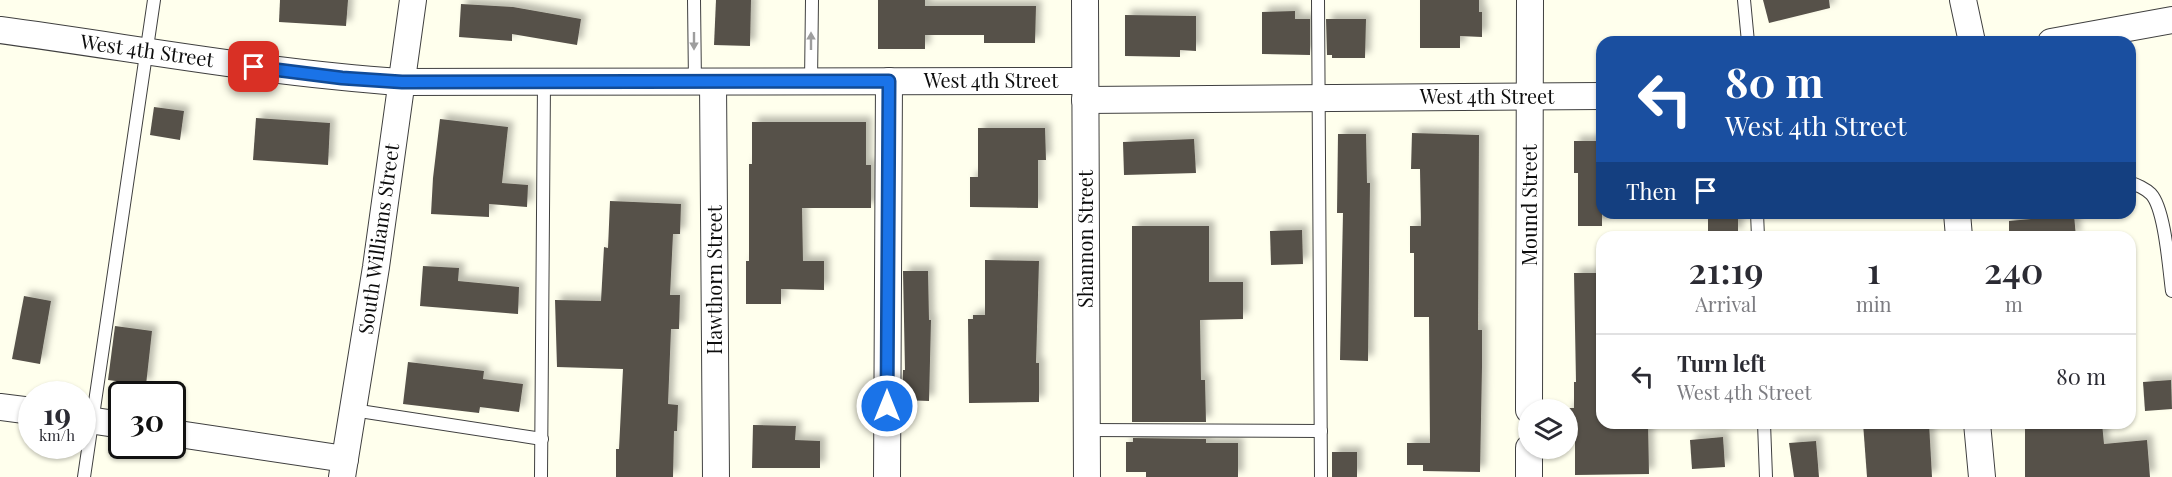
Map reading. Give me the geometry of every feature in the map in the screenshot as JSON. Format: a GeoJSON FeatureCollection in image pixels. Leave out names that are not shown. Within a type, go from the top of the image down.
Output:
{"type":"FeatureCollection","features":[{"type":"Feature","properties":{"kind":"street","name":"South Williams Street"},"geometry":{"type":"LineString","coordinates":[[344,468],[376,267],[413,0]]}},
{"type":"Feature","properties":{"kind":"street","name":"Shannon Street"},"geometry":{"type":"LineString","coordinates":[[1085,0],[1087,477]]}},
{"type":"Feature","properties":{"kind":"street","name":"Mound Street"},"geometry":{"type":"LineString","coordinates":[[1529,399],[1530,0]]}},
{"type":"Feature","properties":{"kind":"street"},"geometry":{"type":"LineString","coordinates":[[1963,0],[1971,36]]}},
{"type":"Feature","properties":{"kind":"street"},"geometry":{"type":"LineString","coordinates":[[2084,36],[2172,20]]}},
{"type":"Feature","properties":{"kind":"street","name":"West 4th Street"},"geometry":{"type":"LineString","coordinates":[[0,30],[342,78],[402,82],[889,81],[1319,97],[1596,96]]}},
{"type":"Feature","properties":{"kind":"street"},"geometry":{"type":"LineString","coordinates":[[887,477],[889,81]]}},
{"type":"Feature","properties":{"kind":"street","name":"Hawthorn Street"},"geometry":{"type":"LineString","coordinates":[[704,83],[716,477]]}},
{"type":"Feature","properties":{"kind":"street"},"geometry":{"type":"LineString","coordinates":[[0,407],[18,409]]}},
{"type":"Feature","properties":{"kind":"street"},"geometry":{"type":"LineString","coordinates":[[1978,429],[1982,477]]}},
{"type":"Feature","properties":{"kind":"street"},"geometry":{"type":"LineString","coordinates":[[186,436],[344,468]]}},
{"type":"Feature","properties":{"kind":"street"},"geometry":{"type":"LineString","coordinates":[[1529,459],[1529,477]]}},
{"type":"Feature","properties":{"kind":"lane"},"geometry":{"type":"LineString","coordinates":[[93,381],[154,0]]}},
{"type":"Feature","properties":{"kind":"lane"},"geometry":{"type":"LineString","coordinates":[[694,0],[704,83]]}},
{"type":"Feature","properties":{"kind":"lane"},"geometry":{"type":"LineString","coordinates":[[811,82],[812,0]]}},
{"type":"Feature","properties":{"kind":"lane"},"geometry":{"type":"LineString","coordinates":[[1318,0],[1321,477]]}},
{"type":"Feature","properties":{"kind":"lane"},"geometry":{"type":"LineString","coordinates":[[1744,0],[1747,36]]}},
{"type":"Feature","properties":{"kind":"lane"},"geometry":{"type":"LineString","coordinates":[[542,477],[544,82]]}},
{"type":"Feature","properties":{"kind":"lane"},"geometry":{"type":"LineString","coordinates":[[2136,185],[2151,193],[2159,209],[2172,291]]}},
{"type":"Feature","properties":{"kind":"lane"},"geometry":{"type":"LineString","coordinates":[[353,410],[542,439]]}},
{"type":"Feature","properties":{"kind":"lane"},"geometry":{"type":"LineString","coordinates":[[1764,429],[1766,477]]}},
{"type":"Feature","properties":{"kind":"lane"},"geometry":{"type":"LineString","coordinates":[[1087,430],[1321,431]]}},
{"type":"Feature","properties":{"kind":"lane"},"geometry":{"type":"LineString","coordinates":[[84,477],[85,459]]}},
{"type":"Feature","properties":{"kind":"building"},"geometry":{"type":"Polygon","coordinates":[[[280,0],[348,0],[346,26],[279,22],[280,0]]]}},
{"type":"Feature","properties":{"kind":"building"},"geometry":{"type":"Polygon","coordinates":[[[716,0],[751,0],[750,46],[714,45],[716,0]]]}},
{"type":"Feature","properties":{"kind":"building"},"geometry":{"type":"Polygon","coordinates":[[[878,0],[925,0],[925,6],[1036,6],[1035,43],[984,43],[984,35],[925,35],[925,49],[878,49],[878,0]]]}},
{"type":"Feature","properties":{"kind":"building"},"geometry":{"type":"Polygon","coordinates":[[[1420,0],[1479,0],[1479,12],[1482,12],[1482,37],[1460,36],[1460,48],[1420,48],[1420,0]]]}},
{"type":"Feature","properties":{"kind":"building"},"geometry":{"type":"Polygon","coordinates":[[[1763,0],[1829,0],[1830,8],[1769,23],[1763,0]]]}},
{"type":"Feature","properties":{"kind":"building"},"geometry":{"type":"Polygon","coordinates":[[[461,4],[513,7],[581,19],[577,45],[512,34],[512,41],[459,37],[461,4]]]}},
{"type":"Feature","properties":{"kind":"building"},"geometry":{"type":"Polygon","coordinates":[[[1295,11],[1295,19],[1310,19],[1310,55],[1262,54],[1262,12],[1295,11]]]}},
{"type":"Feature","properties":{"kind":"building"},"geometry":{"type":"Polygon","coordinates":[[[1125,15],[1196,16],[1196,51],[1180,50],[1180,57],[1125,56],[1125,15]]]}},
{"type":"Feature","properties":{"kind":"building"},"geometry":{"type":"Polygon","coordinates":[[[1326,19],[1366,19],[1365,58],[1332,58],[1332,55],[1327,55],[1326,19]]]}},
{"type":"Feature","properties":{"kind":"building"},"geometry":{"type":"Polygon","coordinates":[[[154,107],[184,111],[180,140],[150,135],[154,107]]]}},
{"type":"Feature","properties":{"kind":"building"},"geometry":{"type":"Polygon","coordinates":[[[256,118],[330,123],[328,165],[253,160],[256,118]]]}},
{"type":"Feature","properties":{"kind":"building"},"geometry":{"type":"Polygon","coordinates":[[[440,119],[508,127],[502,183],[528,185],[527,207],[489,204],[489,217],[431,214],[440,119]]]}},
{"type":"Feature","properties":{"kind":"building"},"geometry":{"type":"Polygon","coordinates":[[[752,122],[866,122],[866,165],[871,165],[871,208],[802,208],[803,261],[824,261],[824,290],[781,289],[781,304],[746,304],[752,122]]]}},
{"type":"Feature","properties":{"kind":"building"},"geometry":{"type":"Polygon","coordinates":[[[978,128],[1045,128],[1046,160],[1038,160],[1038,208],[970,207],[970,177],[978,177],[978,128]]]}},
{"type":"Feature","properties":{"kind":"building"},"geometry":{"type":"Polygon","coordinates":[[[1412,133],[1479,135],[1478,330],[1482,330],[1480,472],[1423,471],[1423,465],[1407,465],[1407,443],[1430,443],[1429,317],[1414,317],[1414,253],[1410,253],[1410,226],[1421,226],[1420,169],[1411,169],[1412,133]]]}},
{"type":"Feature","properties":{"kind":"building"},"geometry":{"type":"Polygon","coordinates":[[[1338,134],[1366,134],[1367,183],[1370,183],[1368,361],[1340,360],[1343,213],[1337,213],[1338,134]]]}},
{"type":"Feature","properties":{"kind":"building"},"geometry":{"type":"Polygon","coordinates":[[[1194,139],[1196,173],[1124,175],[1123,142],[1194,139]]]}},
{"type":"Feature","properties":{"kind":"building"},"geometry":{"type":"Polygon","coordinates":[[[1574,141],[1596,141],[1596,219],[1602,219],[1602,226],[1578,226],[1578,173],[1574,173],[1574,141]]]}},
{"type":"Feature","properties":{"kind":"building"},"geometry":{"type":"Polygon","coordinates":[[[610,201],[681,204],[680,234],[673,234],[670,295],[680,295],[679,329],[671,329],[668,404],[678,405],[677,431],[674,431],[673,477],[616,477],[616,449],[619,449],[623,369],[557,367],[555,300],[601,301],[604,247],[608,248],[610,201]]]}},
{"type":"Feature","properties":{"kind":"building"},"geometry":{"type":"Polygon","coordinates":[[[1708,219],[1738,219],[1738,231],[1708,231],[1708,219]]]}},
{"type":"Feature","properties":{"kind":"building"},"geometry":{"type":"Polygon","coordinates":[[[2074,219],[2075,231],[2009,231],[2009,221],[2074,219]]]}},
{"type":"Feature","properties":{"kind":"building"},"geometry":{"type":"Polygon","coordinates":[[[1132,226],[1209,226],[1209,282],[1243,282],[1243,319],[1200,320],[1201,380],[1205,380],[1206,422],[1132,422],[1132,226]]]}},
{"type":"Feature","properties":{"kind":"building"},"geometry":{"type":"Polygon","coordinates":[[[1302,230],[1303,264],[1271,265],[1270,231],[1302,230]]]}},
{"type":"Feature","properties":{"kind":"building"},"geometry":{"type":"Polygon","coordinates":[[[985,260],[1039,261],[1036,363],[1039,363],[1039,402],[969,403],[968,319],[973,319],[973,315],[985,315],[985,260]]]}},
{"type":"Feature","properties":{"kind":"building"},"geometry":{"type":"Polygon","coordinates":[[[423,266],[459,268],[458,281],[519,287],[518,314],[420,306],[423,266]]]}},
{"type":"Feature","properties":{"kind":"building"},"geometry":{"type":"Polygon","coordinates":[[[903,271],[928,271],[929,320],[931,320],[929,401],[902,400],[903,370],[905,370],[903,271]]]}},
{"type":"Feature","properties":{"kind":"building"},"geometry":{"type":"Polygon","coordinates":[[[1574,273],[1596,273],[1596,429],[1648,429],[1649,474],[1575,475],[1575,459],[1578,459],[1578,399],[1574,399],[1574,382],[1576,382],[1574,273]]]}},
{"type":"Feature","properties":{"kind":"building"},"geometry":{"type":"Polygon","coordinates":[[[24,296],[51,301],[40,364],[12,359],[24,296]]]}},
{"type":"Feature","properties":{"kind":"building"},"geometry":{"type":"Polygon","coordinates":[[[115,326],[152,331],[146,381],[108,380],[115,326]]]}},
{"type":"Feature","properties":{"kind":"building"},"geometry":{"type":"Polygon","coordinates":[[[408,362],[484,371],[483,379],[523,384],[519,412],[480,407],[479,413],[403,404],[408,362]]]}},
{"type":"Feature","properties":{"kind":"building"},"geometry":{"type":"Polygon","coordinates":[[[2171,380],[2172,409],[2145,411],[2143,382],[2171,380]]]}},
{"type":"Feature","properties":{"kind":"building"},"geometry":{"type":"Polygon","coordinates":[[[753,425],[796,426],[795,440],[820,441],[820,468],[752,468],[753,425]]]}},
{"type":"Feature","properties":{"kind":"building"},"geometry":{"type":"Polygon","coordinates":[[[1863,429],[1929,429],[1932,477],[1867,477],[1863,429]]]}},
{"type":"Feature","properties":{"kind":"building"},"geometry":{"type":"Polygon","coordinates":[[[2025,429],[2103,429],[2104,444],[2147,440],[2150,477],[2025,477],[2025,429]]]}},
{"type":"Feature","properties":{"kind":"building"},"geometry":{"type":"Polygon","coordinates":[[[1723,437],[1725,467],[1692,469],[1690,440],[1723,437]]]}},
{"type":"Feature","properties":{"kind":"building"},"geometry":{"type":"Polygon","coordinates":[[[1133,438],[1206,439],[1206,443],[1238,443],[1238,477],[1146,477],[1146,472],[1126,472],[1126,442],[1133,442],[1133,438]]]}},
{"type":"Feature","properties":{"kind":"building"},"geometry":{"type":"Polygon","coordinates":[[[1816,441],[1819,477],[1794,477],[1789,443],[1816,441]]]}},
{"type":"Feature","properties":{"kind":"building"},"geometry":{"type":"Polygon","coordinates":[[[1332,452],[1357,452],[1357,477],[1332,477],[1332,452]]]}},
{"type":"Feature","properties":{"kind":"route"},"geometry":{"type":"LineString","coordinates":[[254,67],[342,78],[402,82],[889,81],[887,406]]}}]}
